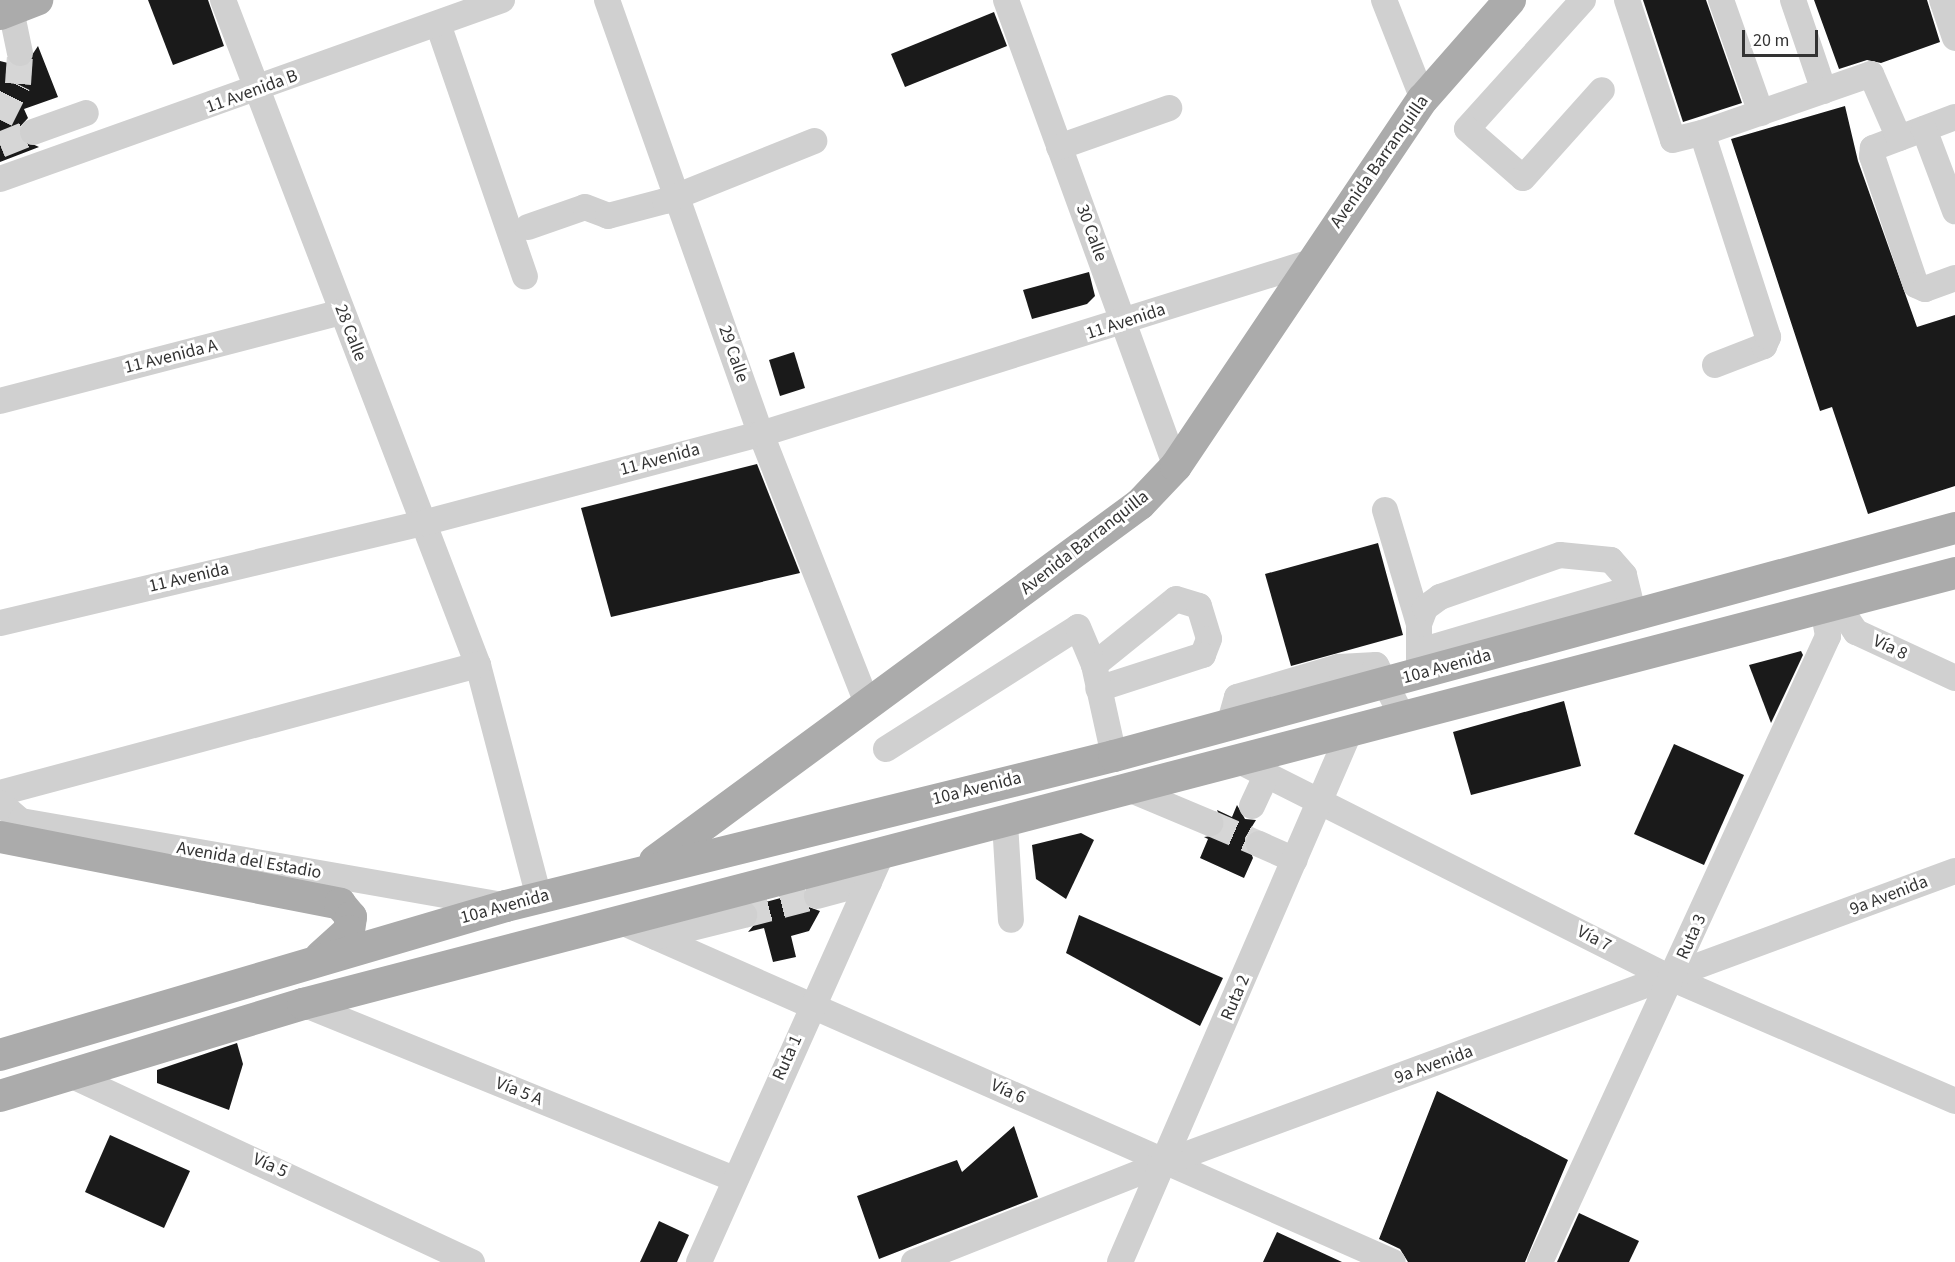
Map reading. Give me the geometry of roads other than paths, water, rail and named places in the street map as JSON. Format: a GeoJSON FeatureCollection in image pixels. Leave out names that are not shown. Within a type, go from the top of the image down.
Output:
{"type":"FeatureCollection","features":[{"type":"Feature","properties":{"kind":"main road","name":"Avenida Barranquilla"},"geometry":{"type":"LineString","coordinates":[[643,870],[1094,540],[1176,466],[1311,262],[1423,99],[1510,0]]}},
{"type":"Feature","properties":{"kind":"main road","name":"10a Avenida"},"geometry":{"type":"LineString","coordinates":[[0,1055],[319,958],[539,897],[1114,756],[1388,684],[1420,663],[1631,603],[1955,528]]}},
{"type":"Feature","properties":{"kind":"main road"},"geometry":{"type":"LineString","coordinates":[[1842,602],[1886,580],[1955,561]]}},
{"type":"Feature","properties":{"kind":"main road"},"geometry":{"type":"LineString","coordinates":[[0,1096],[66,1073],[303,1004],[624,923],[875,869],[1005,823],[1955,573]]}},
{"type":"Feature","properties":{"kind":"main road"},"geometry":{"type":"LineString","coordinates":[[1205,770],[1217,729]]}},
{"type":"Feature","properties":{"kind":"main road"},"geometry":{"type":"LineString","coordinates":[[0,837],[340,904],[351,917],[349,931],[319,958]]}},
{"type":"Feature","properties":{"kind":"street","name":"28 Calle"},"geometry":{"type":"LineString","coordinates":[[223,0],[478,665],[539,897]]}},
{"type":"Feature","properties":{"kind":"street","name":"11 Avenida B"},"geometry":{"type":"LineString","coordinates":[[0,179],[258,90],[502,0]]}},
{"type":"Feature","properties":{"kind":"street","name":"29 Calle"},"geometry":{"type":"LineString","coordinates":[[607,0],[761,434],[868,705]]}},
{"type":"Feature","properties":{"kind":"street","name":"30 Calle"},"geometry":{"type":"LineString","coordinates":[[1006,0],[1176,466]]}},
{"type":"Feature","properties":{"kind":"street"},"geometry":{"type":"LineString","coordinates":[[1384,0],[1423,99]]}},
{"type":"Feature","properties":{"kind":"street"},"geometry":{"type":"LineString","coordinates":[[1583,0],[1467,129],[1523,178],[1602,90]]}},
{"type":"Feature","properties":{"kind":"street"},"geometry":{"type":"LineString","coordinates":[[1627,0],[1673,140],[1702,134],[1871,74],[1899,138]]}},
{"type":"Feature","properties":{"kind":"street"},"geometry":{"type":"LineString","coordinates":[[1721,0],[1761,113]]}},
{"type":"Feature","properties":{"kind":"street"},"geometry":{"type":"LineString","coordinates":[[1793,0],[1824,91]]}},
{"type":"Feature","properties":{"kind":"street"},"geometry":{"type":"LineString","coordinates":[[1942,0],[1955,38]]}},
{"type":"Feature","properties":{"kind":"street"},"geometry":{"type":"LineString","coordinates":[[16,8],[20,53]]}},
{"type":"Feature","properties":{"kind":"street"},"geometry":{"type":"LineString","coordinates":[[438,24],[525,276]]}},
{"type":"Feature","properties":{"kind":"street"},"geometry":{"type":"LineString","coordinates":[[1059,147],[1169,108]]}},
{"type":"Feature","properties":{"kind":"street"},"geometry":{"type":"LineString","coordinates":[[33,132],[87,113]]}},
{"type":"Feature","properties":{"kind":"street"},"geometry":{"type":"LineString","coordinates":[[1955,117],[1873,148],[1872,156],[1917,285],[1925,289],[1955,278]]}},
{"type":"Feature","properties":{"kind":"street"},"geometry":{"type":"LineString","coordinates":[[1924,129],[1955,212]]}},
{"type":"Feature","properties":{"kind":"street"},"geometry":{"type":"LineString","coordinates":[[1702,134],[1768,337],[1764,346],[1715,365]]}},
{"type":"Feature","properties":{"kind":"street"},"geometry":{"type":"LineString","coordinates":[[528,227],[585,207],[608,216],[677,196],[814,141]]}},
{"type":"Feature","properties":{"kind":"street","name":"11 Avenida"},"geometry":{"type":"LineString","coordinates":[[0,623],[423,524],[761,434],[1123,323],[1311,262]]}},
{"type":"Feature","properties":{"kind":"street","name":"11 Avenida A"},"geometry":{"type":"LineString","coordinates":[[0,401],[342,312]]}},
{"type":"Feature","properties":{"kind":"street"},"geometry":{"type":"LineString","coordinates":[[1384,510],[1419,624],[1420,663]]}},
{"type":"Feature","properties":{"kind":"street"},"geometry":{"type":"LineString","coordinates":[[1419,624],[1425,608],[1440,597],[1560,555],[1611,560],[1624,575],[1631,603]]}},
{"type":"Feature","properties":{"kind":"street","name":"Vía 8"},"geometry":{"type":"LineString","coordinates":[[1842,602],[1856,632],[1955,678]]}},
{"type":"Feature","properties":{"kind":"street","name":"Ruta 3"},"geometry":{"type":"LineString","coordinates":[[1540,1262],[1672,979],[1842,602]]}},
{"type":"Feature","properties":{"kind":"street"},"geometry":{"type":"LineString","coordinates":[[886,749],[1072,628],[1084,633],[1114,756]]}},
{"type":"Feature","properties":{"kind":"street"},"geometry":{"type":"LineString","coordinates":[[0,793],[478,665]]}},
{"type":"Feature","properties":{"kind":"street"},"geometry":{"type":"LineString","coordinates":[[1388,684],[1403,718]]}},
{"type":"Feature","properties":{"kind":"street","name":"Ruta 2"},"geometry":{"type":"LineString","coordinates":[[1120,1262],[1166,1162],[1349,733]]}},
{"type":"Feature","properties":{"kind":"street","name":"Vía 7"},"geometry":{"type":"LineString","coordinates":[[1239,761],[1322,800],[1672,979],[1955,1101]]}},
{"type":"Feature","properties":{"kind":"street"},"geometry":{"type":"LineString","coordinates":[[1252,806],[1267,774]]}},
{"type":"Feature","properties":{"kind":"street"},"geometry":{"type":"LineString","coordinates":[[1131,790],[1210,823]]}},
{"type":"Feature","properties":{"kind":"street","name":"Avenida del Estadio"},"geometry":{"type":"LineString","coordinates":[[0,802],[21,821],[506,906]]}},
{"type":"Feature","properties":{"kind":"street"},"geometry":{"type":"LineString","coordinates":[[1005,823],[1011,920]]}},
{"type":"Feature","properties":{"kind":"street"},"geometry":{"type":"LineString","coordinates":[[1259,844],[1296,860]]}},
{"type":"Feature","properties":{"kind":"street"},"geometry":{"type":"LineString","coordinates":[[817,896],[875,869]]}},
{"type":"Feature","properties":{"kind":"street","name":"Ruta 1"},"geometry":{"type":"LineString","coordinates":[[699,1262],[811,1005],[875,869]]}},
{"type":"Feature","properties":{"kind":"street","name":"9a Avenida"},"geometry":{"type":"LineString","coordinates":[[914,1262],[1166,1162],[1672,979],[1955,871]]}},
{"type":"Feature","properties":{"kind":"street"},"geometry":{"type":"LineString","coordinates":[[656,937],[744,915]]}},
{"type":"Feature","properties":{"kind":"street","name":"Vía 6"},"geometry":{"type":"LineString","coordinates":[[624,923],[1393,1262]]}},
{"type":"Feature","properties":{"kind":"street","name":"Vía 5 A"},"geometry":{"type":"LineString","coordinates":[[303,1004],[735,1179]]}},
{"type":"Feature","properties":{"kind":"street","name":"Vía 5"},"geometry":{"type":"LineString","coordinates":[[66,1073],[472,1262]]}},
{"type":"Feature","properties":{"kind":"tunnel"},"geometry":{"type":"LineString","coordinates":[[0,120],[18,84],[20,53]]}},
{"type":"Feature","properties":{"kind":"tunnel"},"geometry":{"type":"LineString","coordinates":[[0,145],[33,132]]}},
{"type":"Feature","properties":{"kind":"tunnel"},"geometry":{"type":"LineString","coordinates":[[1210,823],[1259,844]]}},
{"type":"Feature","properties":{"kind":"tunnel"},"geometry":{"type":"LineString","coordinates":[[744,915],[817,896]]}}]}
